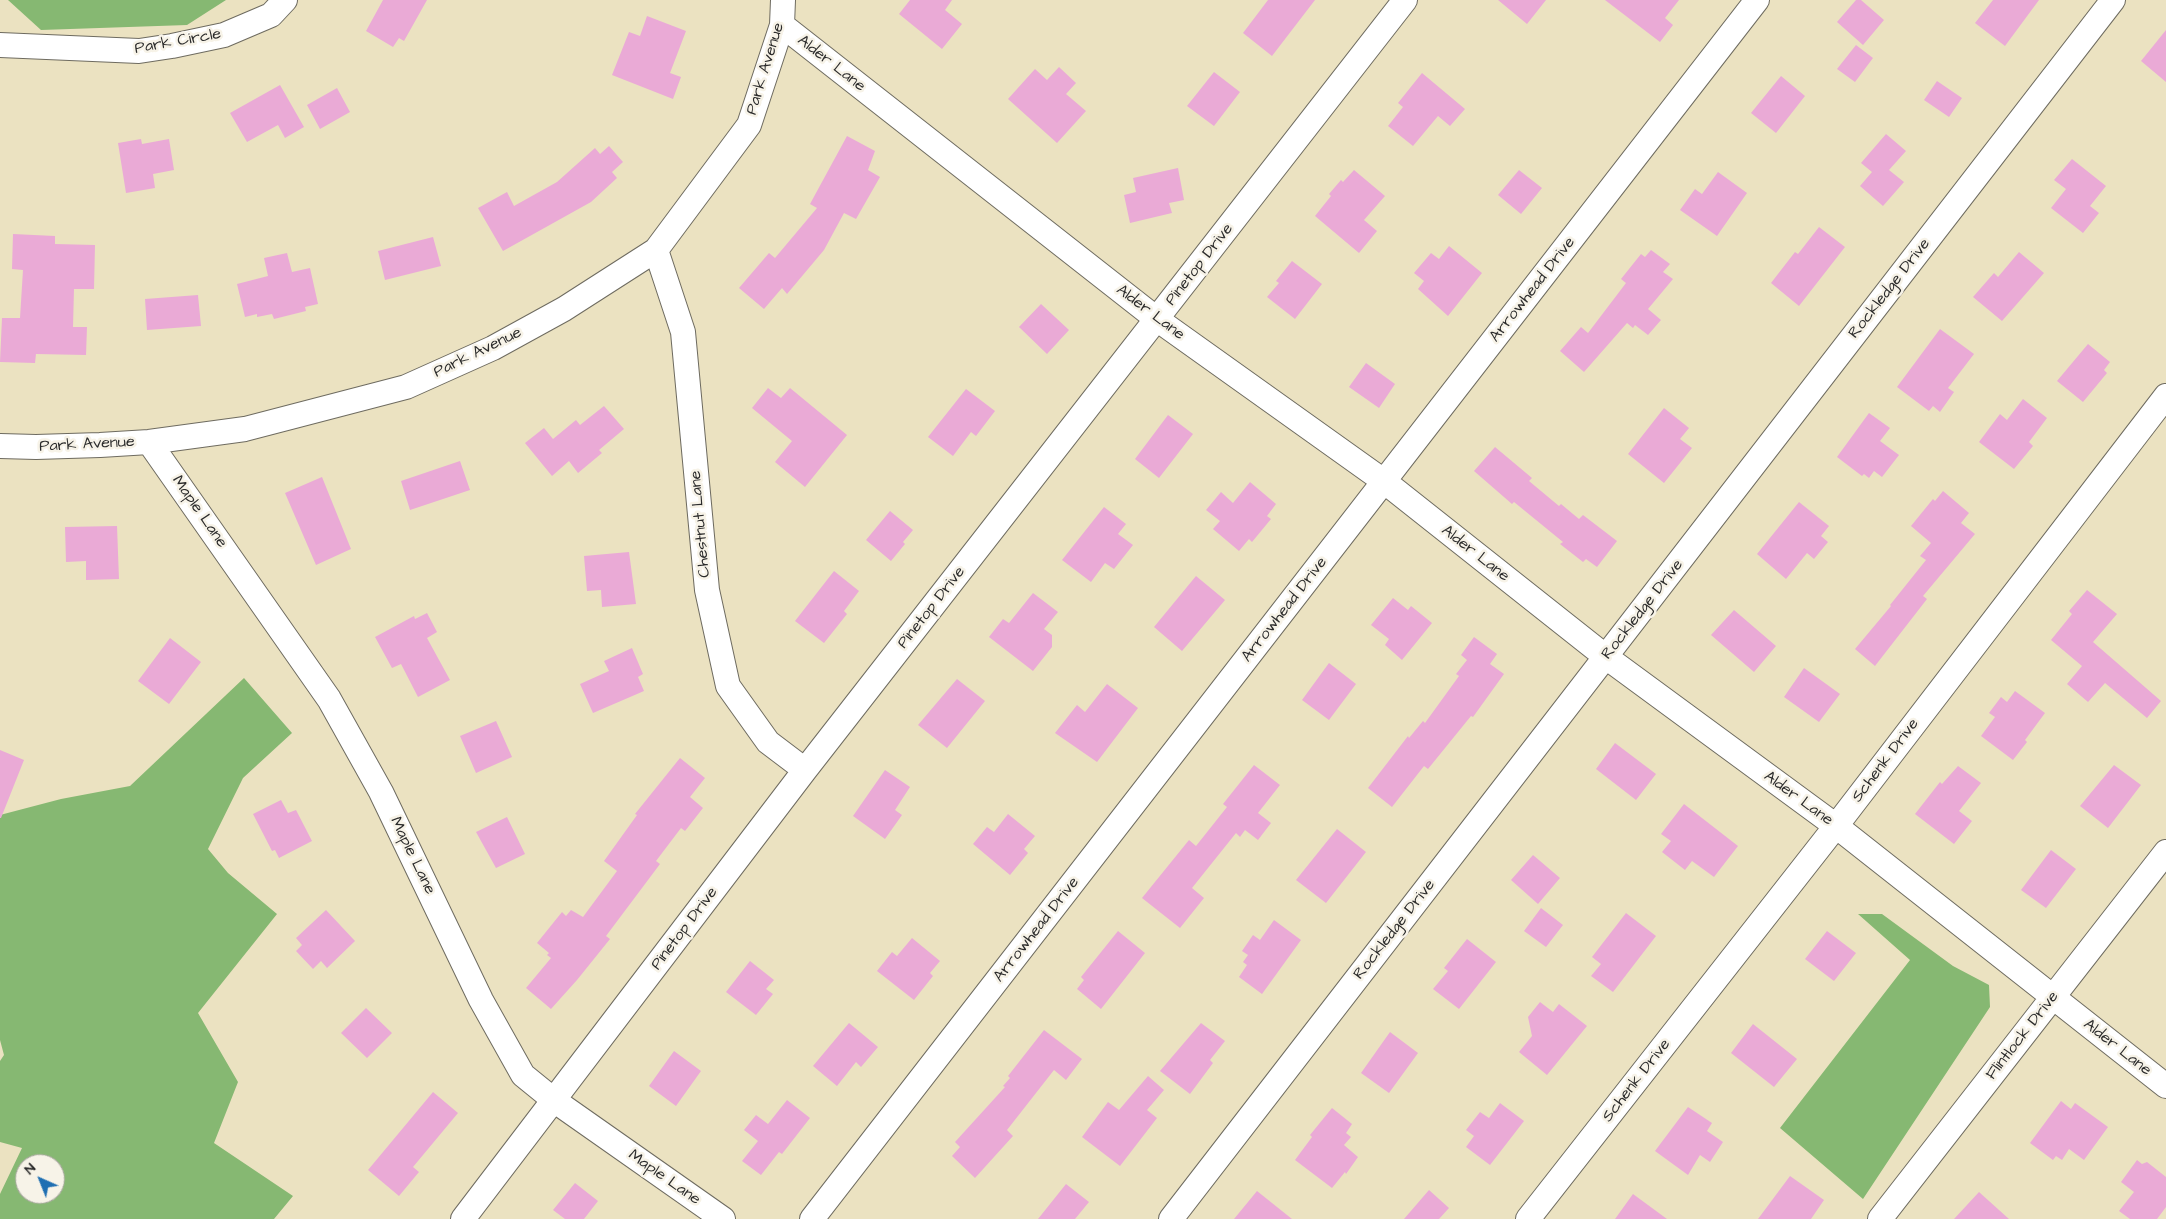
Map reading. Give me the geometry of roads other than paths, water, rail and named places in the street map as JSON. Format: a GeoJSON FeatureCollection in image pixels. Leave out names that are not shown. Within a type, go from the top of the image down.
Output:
{"type":"FeatureCollection","features":[{"type":"Feature","properties":{"kind":"street","name":"Park Circle"},"geometry":{"type":"LineString","coordinates":[[0,45],[139,51],[156,49],[224,35],[270,15],[286,0]]}},
{"type":"Feature","properties":{"kind":"street","name":"Park Avenue"},"geometry":{"type":"LineString","coordinates":[[0,446],[36,447],[149,442],[245,429],[406,387],[493,348],[564,309],[656,250],[749,125],[782,26],[783,0]]}},
{"type":"Feature","properties":{"kind":"street","name":"Pinetop Drive"},"geometry":{"type":"LineString","coordinates":[[463,1219],[806,770],[1406,0]]}},
{"type":"Feature","properties":{"kind":"street","name":"Arrowhead Drive"},"geometry":{"type":"LineString","coordinates":[[812,1219],[1757,0]]}},
{"type":"Feature","properties":{"kind":"street","name":"Rockledge Drive"},"geometry":{"type":"LineString","coordinates":[[1171,1219],[2113,0]]}},
{"type":"Feature","properties":{"kind":"street","name":"Alder Lane"},"geometry":{"type":"LineString","coordinates":[[782,26],[1158,320],[1385,482],[1606,657],[1836,826],[2166,1086]]}},
{"type":"Feature","properties":{"kind":"street","name":"Chestnut Lane"},"geometry":{"type":"LineString","coordinates":[[656,250],[683,332],[707,590],[728,686],[768,742],[806,770]]}},
{"type":"Feature","properties":{"kind":"street","name":"Schenk Drive"},"geometry":{"type":"LineString","coordinates":[[1528,1219],[1836,826],[2166,396]]}},
{"type":"Feature","properties":{"kind":"street","name":"Maple Lane"},"geometry":{"type":"LineString","coordinates":[[149,442],[329,699],[381,792],[481,1000],[523,1075],[555,1101],[722,1219]]}},
{"type":"Feature","properties":{"kind":"street","name":"Flintlock Drive"},"geometry":{"type":"LineString","coordinates":[[1880,1219],[2166,852]]}}]}
